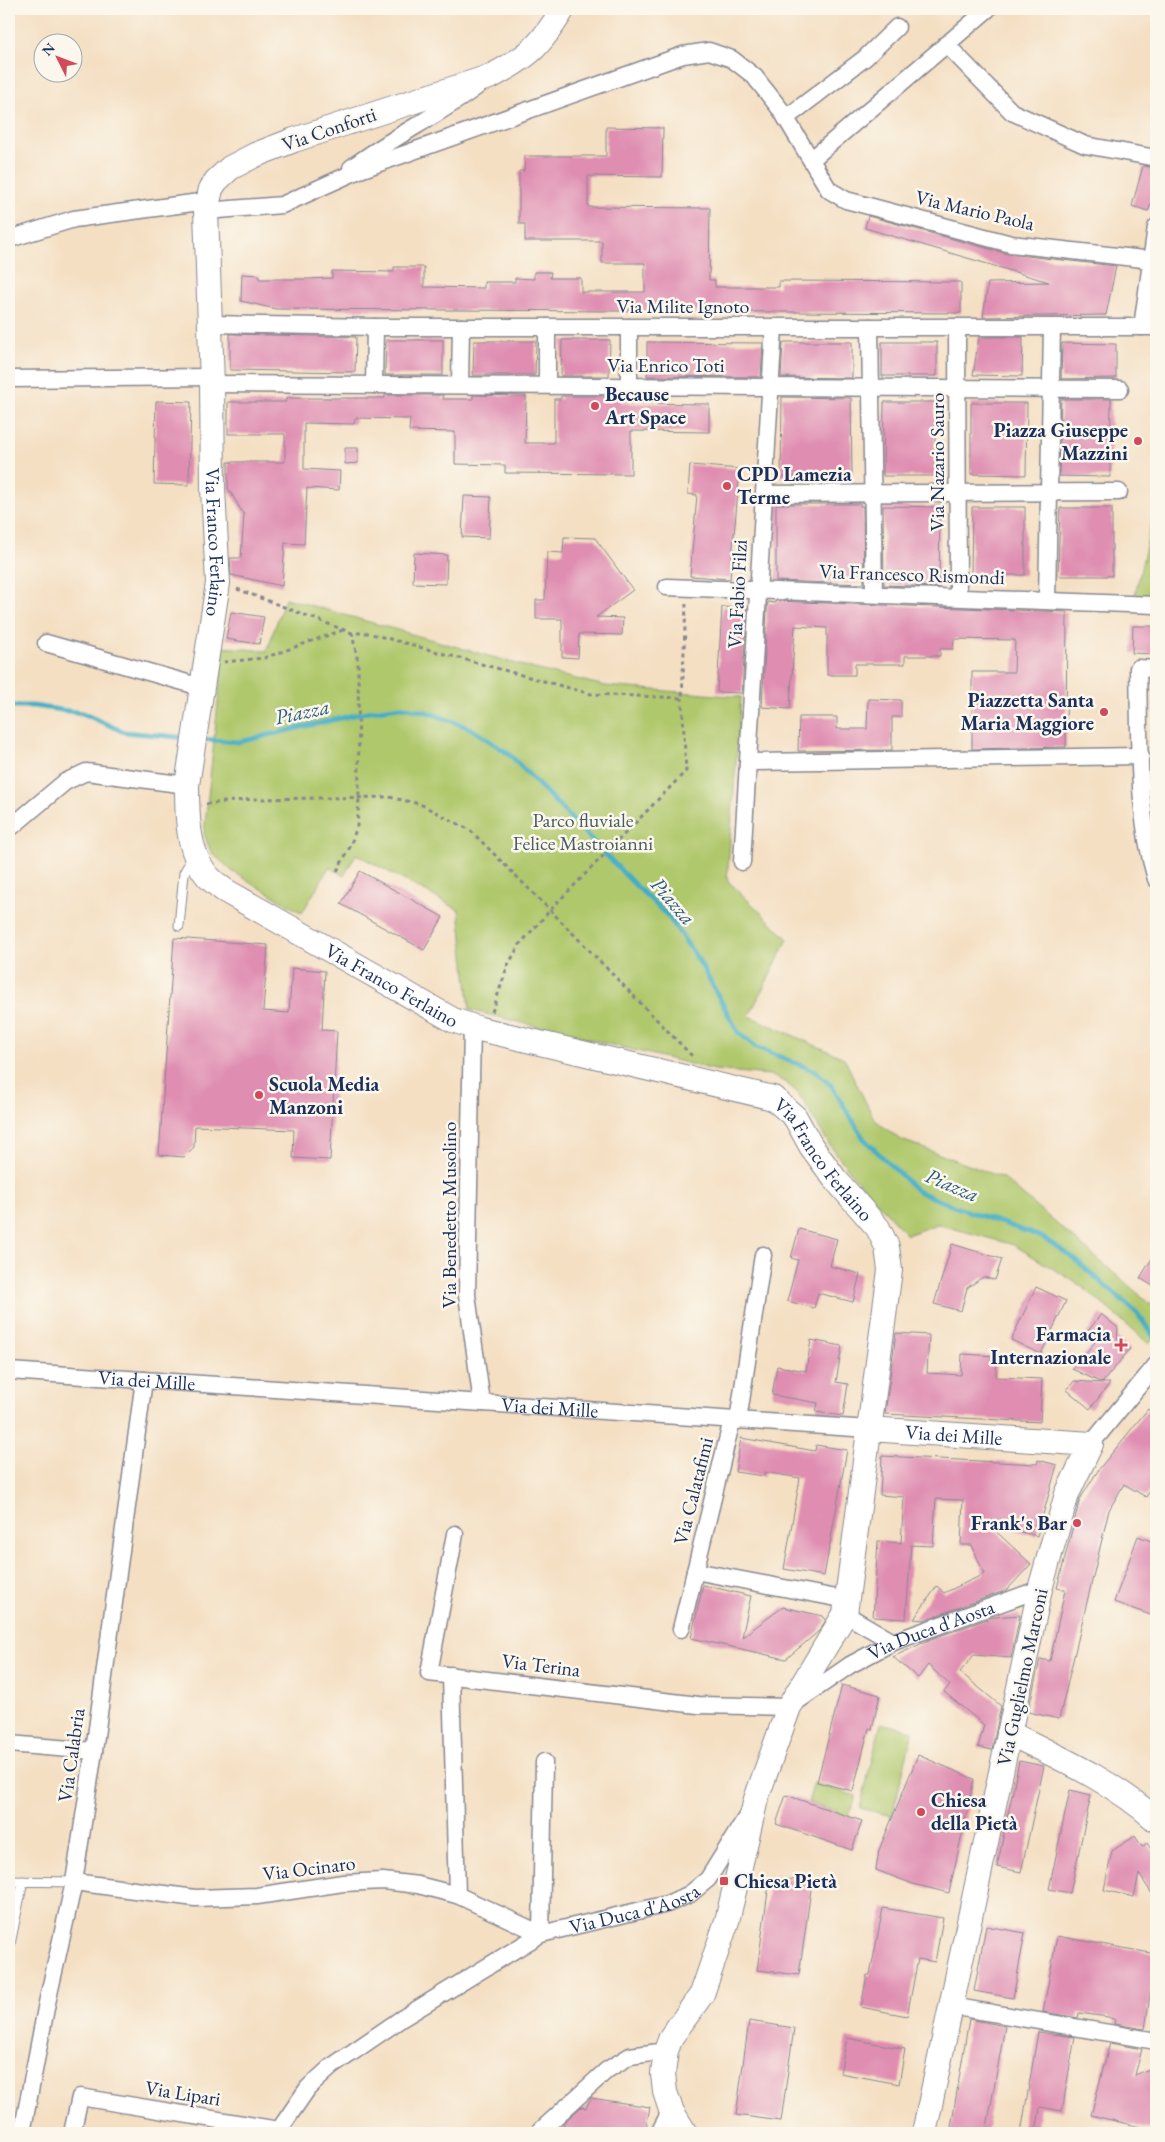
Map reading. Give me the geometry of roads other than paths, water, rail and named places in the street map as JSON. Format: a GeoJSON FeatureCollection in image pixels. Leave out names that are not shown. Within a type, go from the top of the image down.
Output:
{"type":"FeatureCollection","features":[{"type":"Feature","properties":{"kind":"main road","name":"Via Conforti"},"geometry":{"type":"LineString","coordinates":[[207,206],[211,189],[223,174],[254,155],[294,140],[492,76],[520,61],[543,40],[563,9]]}},
{"type":"Feature","properties":{"kind":"main road"},"geometry":{"type":"LineString","coordinates":[[207,206],[210,324]]}},
{"type":"Feature","properties":{"kind":"main road","name":"Via Franco Ferlaino"},"geometry":{"type":"LineString","coordinates":[[210,324],[213,488],[218,583],[188,784],[194,853],[206,874],[224,890],[426,1007],[481,1020],[702,1082],[743,1089],[773,1098],[796,1117],[816,1152],[835,1179],[878,1228],[887,1247],[890,1270],[846,1607]]}},
{"type":"Feature","properties":{"kind":"main road","name":"Via dei Mille"},"geometry":{"type":"LineString","coordinates":[[869,1429],[1091,1444]]}},
{"type":"Feature","properties":{"kind":"main road","name":"Via Guglielmo Marconi"},"geometry":{"type":"LineString","coordinates":[[924,2133],[1040,1589],[1067,1494],[1091,1444]]}},
{"type":"Feature","properties":{"kind":"main road"},"geometry":{"type":"LineString","coordinates":[[789,1707],[846,1607]]}},
{"type":"Feature","properties":{"kind":"main road","name":"Via Duca d'Aosta"},"geometry":{"type":"LineString","coordinates":[[755,1803],[789,1707]]}},
{"type":"Feature","properties":{"kind":"main road"},"geometry":{"type":"LineString","coordinates":[[1009,1733],[1074,1764],[1122,1793],[1156,1820]]}},
{"type":"Feature","properties":{"kind":"main road"},"geometry":{"type":"LineString","coordinates":[[685,2133],[671,2110],[665,2092],[663,2074],[666,2051],[671,2037],[702,1994],[727,1921],[755,1803]]}},
{"type":"Feature","properties":{"kind":"street"},"geometry":{"type":"LineString","coordinates":[[812,159],[988,9]]}},
{"type":"Feature","properties":{"kind":"street"},"geometry":{"type":"LineString","coordinates":[[786,118],[865,58],[897,27]]}},
{"type":"Feature","properties":{"kind":"street"},"geometry":{"type":"LineString","coordinates":[[946,44],[1012,112],[1085,145],[1156,158]]}},
{"type":"Feature","properties":{"kind":"street","name":"Via Mario Paola"},"geometry":{"type":"LineString","coordinates":[[332,183],[357,171],[683,55],[708,52],[732,59],[754,76],[786,118],[829,190],[846,200],[1011,244],[1152,260]]}},
{"type":"Feature","properties":{"kind":"street"},"geometry":{"type":"LineString","coordinates":[[9,239],[74,219],[207,206],[282,205],[332,183],[378,148],[448,108],[492,76]]}},
{"type":"Feature","properties":{"kind":"street"},"geometry":{"type":"LineString","coordinates":[[1149,327],[1152,260],[1156,227]]}},
{"type":"Feature","properties":{"kind":"street","name":"Via Milite Ignoto"},"geometry":{"type":"LineString","coordinates":[[210,324],[375,327],[1149,327]]}},
{"type":"Feature","properties":{"kind":"street"},"geometry":{"type":"LineString","coordinates":[[374,385],[375,327]]}},
{"type":"Feature","properties":{"kind":"street"},"geometry":{"type":"LineString","coordinates":[[460,385],[461,327]]}},
{"type":"Feature","properties":{"kind":"street"},"geometry":{"type":"LineString","coordinates":[[547,327],[547,385]]}},
{"type":"Feature","properties":{"kind":"street"},"geometry":{"type":"LineString","coordinates":[[629,327],[629,386]]}},
{"type":"Feature","properties":{"kind":"street","name":"Via Fabio Filzi"},"geometry":{"type":"LineString","coordinates":[[742,862],[774,327]]}},
{"type":"Feature","properties":{"kind":"street"},"geometry":{"type":"LineString","coordinates":[[870,327],[874,594]]}},
{"type":"Feature","properties":{"kind":"street"},"geometry":{"type":"LineString","coordinates":[[1047,601],[1052,327]]}},
{"type":"Feature","properties":{"kind":"street","name":"Via Nazario Sauro"},"geometry":{"type":"LineString","coordinates":[[957,328],[958,597]]}},
{"type":"Feature","properties":{"kind":"street","name":"Via Enrico Toti"},"geometry":{"type":"LineString","coordinates":[[9,379],[374,385],[1050,387],[1120,389]]}},
{"type":"Feature","properties":{"kind":"street"},"geometry":{"type":"LineString","coordinates":[[764,494],[1119,492]]}},
{"type":"Feature","properties":{"kind":"street","name":"Via Francesco Rismondi"},"geometry":{"type":"LineString","coordinates":[[667,587],[1156,605]]}},
{"type":"Feature","properties":{"kind":"street"},"geometry":{"type":"LineString","coordinates":[[46,642],[200,698]]}},
{"type":"Feature","properties":{"kind":"street"},"geometry":{"type":"LineString","coordinates":[[1156,669],[1138,668],[1147,847],[1156,879]]}},
{"type":"Feature","properties":{"kind":"street"},"geometry":{"type":"LineString","coordinates":[[748,762],[1141,756]]}},
{"type":"Feature","properties":{"kind":"street"},"geometry":{"type":"LineString","coordinates":[[9,829],[65,782],[86,772],[188,784]]}},
{"type":"Feature","properties":{"kind":"street","name":"Via Benedetto Musolino"},"geometry":{"type":"LineString","coordinates":[[481,1020],[467,1295],[482,1403]]}},
{"type":"Feature","properties":{"kind":"street","name":"Via Calatafimi"},"geometry":{"type":"LineString","coordinates":[[681,1629],[735,1420],[763,1255]]}},
{"type":"Feature","properties":{"kind":"street","name":"Via Guglielmo Marconi"},"geometry":{"type":"LineString","coordinates":[[1091,1444],[1152,1370]]}},
{"type":"Feature","properties":{"kind":"street","name":"Via dei Mille"},"geometry":{"type":"LineString","coordinates":[[9,1371],[869,1429]]}},
{"type":"Feature","properties":{"kind":"street","name":"Via Calabria"},"geometry":{"type":"LineString","coordinates":[[22,2133],[47,2002],[74,1882],[94,1751],[144,1380]]}},
{"type":"Feature","properties":{"kind":"street","name":"Via Terina"},"geometry":{"type":"LineString","coordinates":[[455,1534],[429,1673],[698,1705],[789,1707]]}},
{"type":"Feature","properties":{"kind":"street","name":"Via Calatafimi"},"geometry":{"type":"LineString","coordinates":[[695,1571],[846,1607],[893,1642]]}},
{"type":"Feature","properties":{"kind":"street","name":"Via Duca d'Aosta"},"geometry":{"type":"LineString","coordinates":[[789,1707],[850,1665],[893,1642],[1040,1589]]}},
{"type":"Feature","properties":{"kind":"street"},"geometry":{"type":"LineString","coordinates":[[450,1675],[457,1895]]}},
{"type":"Feature","properties":{"kind":"street"},"geometry":{"type":"LineString","coordinates":[[9,1744],[94,1751]]}},
{"type":"Feature","properties":{"kind":"street"},"geometry":{"type":"LineString","coordinates":[[541,1934],[544,1762]]}},
{"type":"Feature","properties":{"kind":"street","name":"Via Duca d'Aosta"},"geometry":{"type":"LineString","coordinates":[[278,2132],[308,2088],[331,2067],[402,2019],[541,1934],[666,1904],[690,1894],[708,1879],[755,1803]]}},
{"type":"Feature","properties":{"kind":"street","name":"Via Ocinaro"},"geometry":{"type":"LineString","coordinates":[[74,1882],[196,1898],[257,1896],[343,1883],[383,1881],[418,1885],[457,1895],[541,1934]]}},
{"type":"Feature","properties":{"kind":"street"},"geometry":{"type":"LineString","coordinates":[[951,2006],[1156,2041]]}},
{"type":"Feature","properties":{"kind":"street"},"geometry":{"type":"LineString","coordinates":[[538,2133],[607,2070],[630,2056],[666,2051]]}},
{"type":"Feature","properties":{"kind":"street","name":"Via Lipari"},"geometry":{"type":"LineString","coordinates":[[72,2133],[80,2097],[278,2132]]}},
{"type":"Feature","properties":{"kind":"street"},"geometry":{"type":"LineString","coordinates":[[659,2133],[671,2110]]}},
{"type":"Feature","properties":{"kind":"lane"},"geometry":{"type":"LineString","coordinates":[[179,926],[184,873],[194,853]]}},
{"type":"Feature","properties":{"kind":"lane"},"geometry":{"type":"LineString","coordinates":[[9,1881],[74,1882]]}},
{"type":"Feature","properties":{"kind":"lane"},"geometry":{"type":"LineString","coordinates":[[9,1949],[23,1881]]}},
{"type":"Feature","properties":{"kind":"waterway","name":"Piazza"},"geometry":{"type":"LineString","coordinates":[[9,706],[33,706],[82,713],[124,732],[188,738]]}},
{"type":"Feature","properties":{"kind":"waterway","name":"Piazza"},"geometry":{"type":"LineString","coordinates":[[199,739],[239,742],[371,711],[401,707],[427,712],[470,728],[509,754],[635,885],[668,916],[699,961],[738,1032],[756,1047],[815,1071],[831,1085],[864,1139],[917,1191],[953,1206],[1042,1237],[1071,1256],[1137,1313],[1156,1340]]}},
{"type":"Feature","properties":{"kind":"place","name":"Because Art Space"},"geometry":{"type":"Point","coordinates":[595,406]}},
{"type":"Feature","properties":{"kind":"place","name":"Piazza Giuseppe Mazzini"},"geometry":{"type":"Point","coordinates":[1138,441]}},
{"type":"Feature","properties":{"kind":"place","name":"CPD Lamezia Terme"},"geometry":{"type":"Point","coordinates":[727,486]}},
{"type":"Feature","properties":{"kind":"place","name":"Piazzetta Santa Maria Maggiore"},"geometry":{"type":"Point","coordinates":[1104,712]}},
{"type":"Feature","properties":{"kind":"place","name":"Scuola Media Manzoni"},"geometry":{"type":"Point","coordinates":[259,1095]}},
{"type":"Feature","properties":{"kind":"place","name":"Farmacia Internazionale"},"geometry":{"type":"Point","coordinates":[1121,1345]}},
{"type":"Feature","properties":{"kind":"place","name":"Frank's Bar"},"geometry":{"type":"Point","coordinates":[1077,1523]}},
{"type":"Feature","properties":{"kind":"place","name":"Chiesa della Pietà"},"geometry":{"type":"Point","coordinates":[921,1812]}},
{"type":"Feature","properties":{"kind":"place","name":"Chiesa Pietà"},"geometry":{"type":"Point","coordinates":[724,1881]}},
{"type":"Feature","properties":{"kind":"park label","name":"Parco fluviale Felice Mastroianni"},"geometry":{"type":"Point","coordinates":[583,832]}}]}
